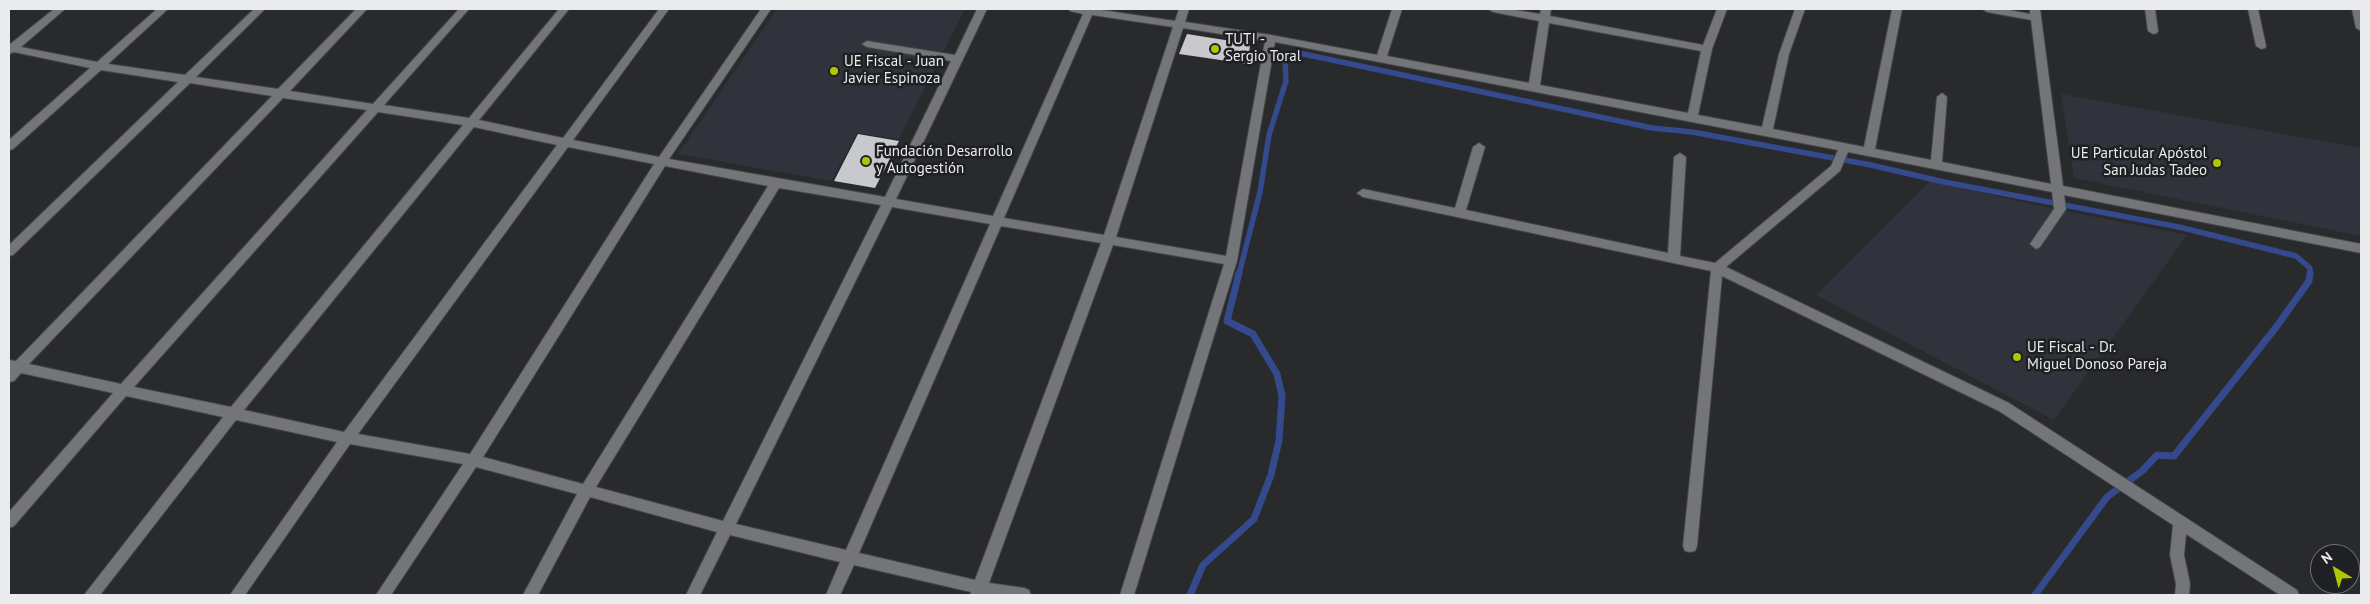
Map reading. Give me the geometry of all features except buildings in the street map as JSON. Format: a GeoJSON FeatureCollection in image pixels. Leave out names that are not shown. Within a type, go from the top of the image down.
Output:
{"type":"FeatureCollection","features":[{"type":"Feature","properties":{"kind":"street"},"geometry":{"type":"LineString","coordinates":[[10,49],[60,9]]}},
{"type":"Feature","properties":{"kind":"street"},"geometry":{"type":"LineString","coordinates":[[9,146],[163,9]]}},
{"type":"Feature","properties":{"kind":"street"},"geometry":{"type":"LineString","coordinates":[[9,252],[260,9]]}},
{"type":"Feature","properties":{"kind":"street"},"geometry":{"type":"LineString","coordinates":[[9,377],[14,365],[362,9]]}},
{"type":"Feature","properties":{"kind":"street"},"geometry":{"type":"LineString","coordinates":[[9,522],[124,389],[464,9]]}},
{"type":"Feature","properties":{"kind":"street"},"geometry":{"type":"LineString","coordinates":[[91,595],[233,414],[564,9]]}},
{"type":"Feature","properties":{"kind":"street"},"geometry":{"type":"LineString","coordinates":[[237,595],[347,438],[568,143],[664,9]]}},
{"type":"Feature","properties":{"kind":"street"},"geometry":{"type":"LineString","coordinates":[[383,595],[473,460],[663,159],[766,9]]}},
{"type":"Feature","properties":{"kind":"street"},"geometry":{"type":"LineString","coordinates":[[693,595],[889,202],[982,9]]}},
{"type":"Feature","properties":{"kind":"street"},"geometry":{"type":"LineString","coordinates":[[1074,9],[1271,38],[1381,58],[2361,249]]}},
{"type":"Feature","properties":{"kind":"street"},"geometry":{"type":"LineString","coordinates":[[978,592],[1109,239],[1184,9]]}},
{"type":"Feature","properties":{"kind":"street"},"geometry":{"type":"LineString","coordinates":[[1381,58],[1397,9]]}},
{"type":"Feature","properties":{"kind":"street"},"geometry":{"type":"LineString","coordinates":[[1493,9],[1546,13],[1707,49]]}},
{"type":"Feature","properties":{"kind":"street"},"geometry":{"type":"LineString","coordinates":[[1692,119],[1707,49],[1722,9]]}},
{"type":"Feature","properties":{"kind":"street"},"geometry":{"type":"LineString","coordinates":[[1767,132],[1784,54],[1800,9]]}},
{"type":"Feature","properties":{"kind":"street"},"geometry":{"type":"LineString","coordinates":[[1869,153],[1897,9]]}},
{"type":"Feature","properties":{"kind":"street"},"geometry":{"type":"LineString","coordinates":[[1988,9],[2035,13],[2060,209],[2036,244]]}},
{"type":"Feature","properties":{"kind":"street"},"geometry":{"type":"LineString","coordinates":[[2150,9],[2153,31]]}},
{"type":"Feature","properties":{"kind":"street"},"geometry":{"type":"LineString","coordinates":[[2253,9],[2261,46]]}},
{"type":"Feature","properties":{"kind":"street"},"geometry":{"type":"LineString","coordinates":[[2357,9],[2361,28]]}},
{"type":"Feature","properties":{"kind":"street"},"geometry":{"type":"LineString","coordinates":[[833,595],[1089,11]]}},
{"type":"Feature","properties":{"kind":"street"},"geometry":{"type":"LineString","coordinates":[[1534,88],[1546,13]]}},
{"type":"Feature","properties":{"kind":"street"},"geometry":{"type":"LineString","coordinates":[[1128,595],[1231,261],[1271,38]]}},
{"type":"Feature","properties":{"kind":"street"},"geometry":{"type":"LineString","coordinates":[[867,44],[958,59]]}},
{"type":"Feature","properties":{"kind":"street"},"geometry":{"type":"LineString","coordinates":[[10,49],[98,66],[189,78],[279,94],[471,122],[568,143],[663,159],[776,182],[1231,261]]}},
{"type":"Feature","properties":{"kind":"street"},"geometry":{"type":"LineString","coordinates":[[1936,166],[1942,97]]}},
{"type":"Feature","properties":{"kind":"street"},"geometry":{"type":"LineString","coordinates":[[1459,213],[1479,147]]}},
{"type":"Feature","properties":{"kind":"street"},"geometry":{"type":"LineString","coordinates":[[1690,546],[1717,268],[1836,168],[1844,148]]}},
{"type":"Feature","properties":{"kind":"street"},"geometry":{"type":"LineString","coordinates":[[1674,258],[1680,157]]}},
{"type":"Feature","properties":{"kind":"street"},"geometry":{"type":"LineString","coordinates":[[530,595],[586,491],[776,182]]}},
{"type":"Feature","properties":{"kind":"street"},"geometry":{"type":"LineString","coordinates":[[1363,193],[1717,268],[2004,407],[2292,595]]}},
{"type":"Feature","properties":{"kind":"street"},"geometry":{"type":"LineString","coordinates":[[14,365],[347,438],[473,460],[726,528],[849,556],[978,592],[1024,595]]}},
{"type":"Feature","properties":{"kind":"street"},"geometry":{"type":"LineString","coordinates":[[2180,522],[2177,555],[2183,584],[2182,595]]}},
{"type":"Feature","properties":{"kind":"shaded area","name":"UE Fiscal - Juan Javier Espinoza"},"geometry":{"type":"Polygon","coordinates":[[[777,9],[965,9],[899,139],[857,133],[831,181],[678,154],[777,9]]]}},
{"type":"Feature","properties":{"kind":"shaded area","name":"UE Particular Apóstol San Judas Tadeo"},"geometry":{"type":"Polygon","coordinates":[[[2061,94],[2361,148],[2361,236],[2074,178],[2061,94]]]}},
{"type":"Feature","properties":{"kind":"shaded area","name":"UE Fiscal - Dr. Miguel Donoso Pareja"},"geometry":{"type":"Polygon","coordinates":[[[1930,181],[2040,206],[2187,235],[2054,420],[1816,295],[1930,181]]]}},
{"type":"Feature","properties":{"kind":"waterway"},"geometry":{"type":"LineString","coordinates":[[1239,274],[1260,192],[1269,135],[1286,81],[1285,57],[1299,53],[1652,128],[1692,132],[1871,165],[1944,182],[2179,227],[2296,256],[2310,268],[2310,273]]}},
{"type":"Feature","properties":{"kind":"waterway"},"geometry":{"type":"LineString","coordinates":[[1190,595],[1203,565],[1254,519],[1271,475],[1279,440],[1282,396],[1277,374],[1253,334],[1227,321],[1239,273]]}},
{"type":"Feature","properties":{"kind":"waterway"},"geometry":{"type":"LineString","coordinates":[[2035,595],[2107,497],[2142,471],[2157,455],[2174,456],[2277,326],[2309,281],[2310,273]]}},
{"type":"Feature","properties":{"kind":"place","name":"TUTI - Sergio Toral"},"geometry":{"type":"Point","coordinates":[1215,49]}},
{"type":"Feature","properties":{"kind":"place","name":"UE Fiscal - Juan Javier Espinoza"},"geometry":{"type":"Point","coordinates":[834,71]}},
{"type":"Feature","properties":{"kind":"place","name":"Fundación Desarrollo y Autogestión"},"geometry":{"type":"Point","coordinates":[866,161]}},
{"type":"Feature","properties":{"kind":"place","name":"UE Particular Apóstol San Judas Tadeo"},"geometry":{"type":"Point","coordinates":[2217,163]}},
{"type":"Feature","properties":{"kind":"place","name":"UE Fiscal - Dr. Miguel Donoso Pareja"},"geometry":{"type":"Point","coordinates":[2017,357]}}]}
